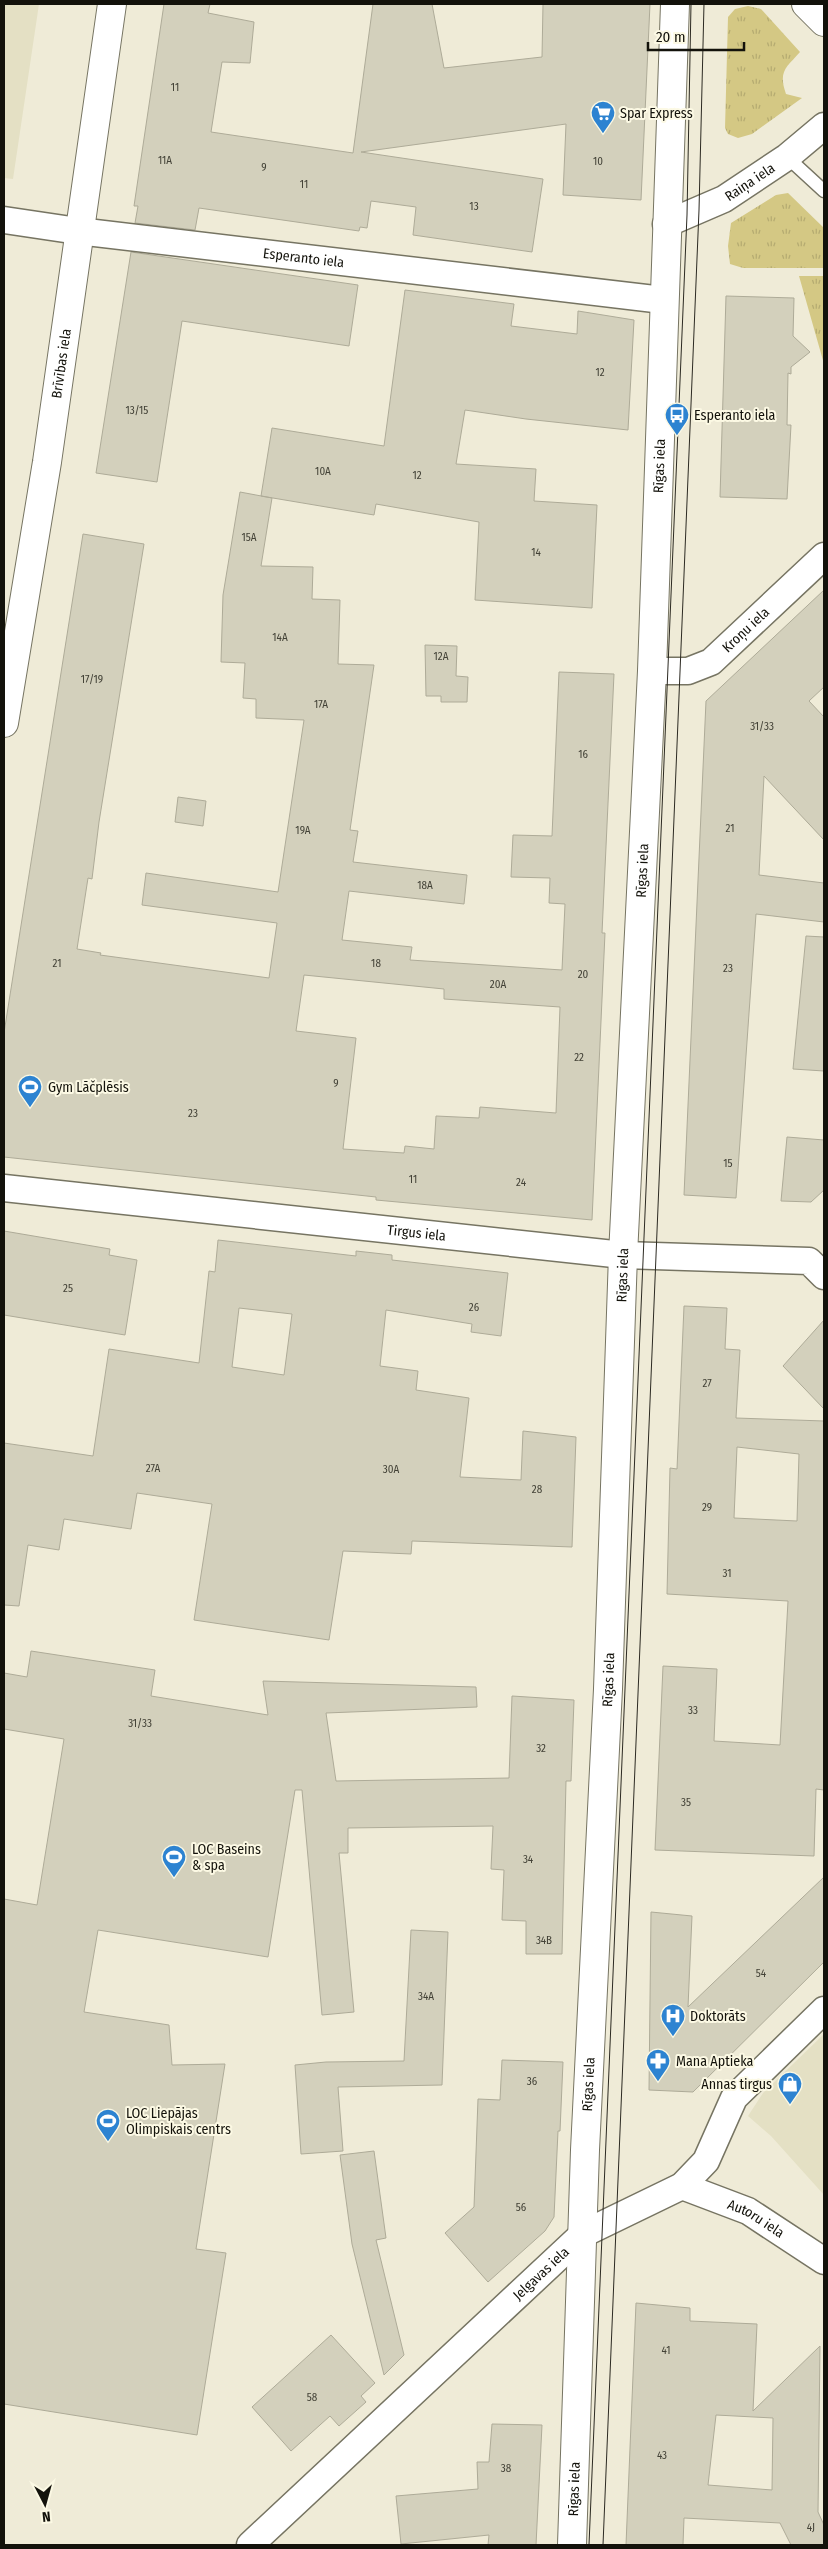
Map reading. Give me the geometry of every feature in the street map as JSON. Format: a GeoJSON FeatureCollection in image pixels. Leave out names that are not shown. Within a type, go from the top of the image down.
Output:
{"type":"FeatureCollection","features":[{"type":"Feature","properties":{"kind":"street","name":"Brīvības iela"},"geometry":{"type":"LineString","coordinates":[[4,723],[47,462],[78,231],[112,4]]}},
{"type":"Feature","properties":{"kind":"street","name":"Rīgas iela"},"geometry":{"type":"LineString","coordinates":[[572,2545],[583,2234],[608,1689],[623,1255],[652,671],[663,300],[675,4]]}},
{"type":"Feature","properties":{"kind":"street"},"geometry":{"type":"LineString","coordinates":[[806,4],[824,22]]}},
{"type":"Feature","properties":{"kind":"street","name":"Raiņa iela"},"geometry":{"type":"LineString","coordinates":[[666,224],[724,198],[786,157],[824,126]]}},
{"type":"Feature","properties":{"kind":"street","name":"Esperanto iela"},"geometry":{"type":"LineString","coordinates":[[4,220],[78,231],[663,300]]}},
{"type":"Feature","properties":{"kind":"street","name":"Kroņu iela"},"geometry":{"type":"LineString","coordinates":[[652,671],[688,671],[711,662],[824,556]]}},
{"type":"Feature","properties":{"kind":"street","name":"Tirgus iela"},"geometry":{"type":"LineString","coordinates":[[4,1188],[623,1255],[819,1261]]}},
{"type":"Feature","properties":{"kind":"street","name":"Jelgavas iela"},"geometry":{"type":"LineString","coordinates":[[250,2545],[583,2234],[682,2186],[706,2161],[734,2098],[824,2010]]}},
{"type":"Feature","properties":{"kind":"street","name":"Autoru iela"},"geometry":{"type":"LineString","coordinates":[[682,2186],[748,2211],[824,2261]]}},
{"type":"Feature","properties":{"kind":"lane"},"geometry":{"type":"LineString","coordinates":[[786,157],[824,191]]}},
{"type":"Feature","properties":{"kind":"shaded area"},"geometry":{"type":"Polygon","coordinates":[[[4,4],[39,4],[13,179],[4,178],[4,4]]]}},
{"type":"Feature","properties":{"kind":"shaded area","name":"Annas tirgus"},"geometry":{"type":"Polygon","coordinates":[[[824,2034],[824,2195],[771,2136],[748,2116],[763,2093],[824,2034]]]}},
{"type":"Feature","properties":{"kind":"green space"},"geometry":{"type":"Polygon","coordinates":[[[748,6],[761,9],[800,52],[787,66],[783,80],[786,94],[802,98],[752,134],[738,138],[728,134],[725,128],[728,17],[735,9],[748,6]]]}},
{"type":"Feature","properties":{"kind":"green space"},"geometry":{"type":"Polygon","coordinates":[[[788,193],[824,228],[824,268],[743,268],[730,264],[728,246],[731,223],[776,195],[788,193]]]}},
{"type":"Feature","properties":{"kind":"green space"},"geometry":{"type":"Polygon","coordinates":[[[799,276],[824,276],[824,364],[799,276]]]}},
{"type":"Feature","properties":{"kind":"building"},"geometry":{"type":"Polygon","coordinates":[[[164,4],[210,4],[208,13],[254,22],[250,63],[222,62],[211,132],[353,153],[373,4],[432,4],[444,68],[542,57],[543,4],[650,4],[641,200],[563,195],[566,124],[361,152],[543,179],[532,252],[413,235],[416,207],[371,201],[367,228],[360,227],[359,231],[199,208],[195,230],[135,223],[138,206],[134,206],[164,4]]]}},
{"type":"Feature","properties":{"kind":"building"},"geometry":{"type":"Polygon","coordinates":[[[131,252],[358,285],[349,346],[182,321],[157,482],[96,473],[131,252]]]}},
{"type":"Feature","properties":{"kind":"building"},"geometry":{"type":"Polygon","coordinates":[[[405,290],[514,304],[511,326],[577,334],[578,311],[634,320],[628,430],[526,419],[465,410],[456,464],[536,469],[534,501],[597,505],[592,608],[475,600],[479,522],[376,504],[374,515],[261,496],[272,428],[384,446],[405,290]]]}},
{"type":"Feature","properties":{"kind":"building"},"geometry":{"type":"Polygon","coordinates":[[[726,296],[794,298],[793,336],[810,352],[791,367],[791,374],[788,373],[787,425],[791,425],[787,499],[720,497],[726,296]]]}},
{"type":"Feature","properties":{"kind":"building"},"geometry":{"type":"Polygon","coordinates":[[[240,492],[272,498],[261,566],[313,567],[312,599],[340,600],[338,664],[374,665],[350,830],[358,831],[353,862],[467,875],[464,904],[349,891],[342,940],[412,947],[410,960],[562,970],[565,904],[549,903],[550,878],[511,877],[513,835],[552,836],[559,672],[614,674],[602,933],[605,933],[592,1220],[376,1200],[376,1197],[4,1157],[4,1033],[83,534],[144,544],[99,822],[92,879],[88,878],[77,949],[101,953],[100,955],[269,978],[277,923],[142,905],[146,873],[278,892],[304,720],[256,718],[256,699],[243,698],[245,663],[221,662],[223,595],[240,492]],[[304,975],[296,1031],[356,1038],[343,1149],[404,1153],[405,1146],[434,1149],[436,1116],[479,1118],[480,1107],[556,1113],[560,1007],[444,999],[444,989],[304,975]]]}},
{"type":"Feature","properties":{"kind":"building"},"geometry":{"type":"Polygon","coordinates":[[[824,590],[824,687],[809,701],[824,717],[824,840],[764,776],[759,875],[824,883],[824,922],[756,914],[736,1198],[684,1195],[706,701],[824,590]]]}},
{"type":"Feature","properties":{"kind":"building"},"geometry":{"type":"Polygon","coordinates":[[[425,645],[457,646],[456,676],[468,677],[467,702],[441,702],[441,696],[426,696],[425,645]]]}},
{"type":"Feature","properties":{"kind":"building"},"geometry":{"type":"Polygon","coordinates":[[[178,797],[206,801],[203,826],[175,822],[178,797]]]}},
{"type":"Feature","properties":{"kind":"building"},"geometry":{"type":"Polygon","coordinates":[[[806,936],[824,937],[824,1071],[793,1069],[806,936]]]}},
{"type":"Feature","properties":{"kind":"building"},"geometry":{"type":"Polygon","coordinates":[[[787,1137],[824,1140],[824,1190],[811,1202],[781,1201],[787,1137]]]}},
{"type":"Feature","properties":{"kind":"building"},"geometry":{"type":"Polygon","coordinates":[[[4,1231],[110,1249],[109,1255],[137,1260],[125,1335],[4,1315],[4,1231]]]}},
{"type":"Feature","properties":{"kind":"building"},"geometry":{"type":"Polygon","coordinates":[[[218,1240],[356,1256],[356,1251],[392,1255],[392,1260],[508,1273],[501,1336],[471,1332],[472,1324],[386,1310],[380,1366],[418,1371],[416,1390],[469,1398],[460,1477],[521,1480],[523,1431],[576,1437],[572,1547],[412,1541],[411,1554],[343,1551],[329,1640],[194,1620],[212,1504],[137,1493],[131,1529],[64,1519],[59,1550],[28,1545],[19,1606],[4,1605],[4,1443],[93,1456],[109,1349],[199,1363],[209,1271],[215,1272],[218,1240]],[[239,1308],[232,1367],[284,1375],[292,1314],[239,1308]]]}},
{"type":"Feature","properties":{"kind":"building"},"geometry":{"type":"Polygon","coordinates":[[[684,1306],[727,1308],[725,1349],[740,1350],[736,1418],[824,1421],[824,1790],[816,1789],[814,1856],[655,1850],[663,1666],[717,1669],[714,1741],[780,1745],[788,1601],[667,1594],[670,1468],[677,1469],[684,1306]],[[737,1447],[734,1518],[797,1521],[799,1454],[737,1447]]]}},
{"type":"Feature","properties":{"kind":"building"},"geometry":{"type":"Polygon","coordinates":[[[824,1320],[824,1409],[783,1366],[824,1320]]]}},
{"type":"Feature","properties":{"kind":"building","name":"LOC Liepājas Olimpiskais centrs"},"geometry":{"type":"Polygon","coordinates":[[[31,1651],[155,1670],[151,1696],[268,1715],[263,1681],[476,1687],[477,1707],[326,1713],[336,1781],[509,1778],[512,1696],[574,1700],[571,1781],[566,1781],[562,1954],[526,1954],[526,1921],[502,1920],[504,1870],[491,1869],[493,1826],[348,1828],[348,1853],[339,1853],[354,2012],[322,2015],[302,1790],[295,1790],[268,1957],[98,1930],[84,2012],[169,2025],[172,2065],[225,2064],[196,2249],[226,2253],[197,2435],[4,2404],[4,1899],[37,1905],[64,1739],[4,1729],[4,1673],[27,1677],[31,1651]]]}},
{"type":"Feature","properties":{"kind":"building"},"geometry":{"type":"Polygon","coordinates":[[[824,1877],[824,1962],[693,2092],[649,2090],[651,1912],[692,1916],[688,2007],[824,1877]]]}},
{"type":"Feature","properties":{"kind":"building"},"geometry":{"type":"Polygon","coordinates":[[[411,1930],[448,1932],[442,2085],[338,2087],[343,2151],[301,2154],[295,2065],[326,2062],[404,2061],[411,1930]]]}},
{"type":"Feature","properties":{"kind":"building"},"geometry":{"type":"Polygon","coordinates":[[[502,2060],[563,2062],[560,2131],[558,2131],[554,2217],[545,2231],[488,2282],[445,2233],[474,2207],[478,2099],[500,2100],[502,2060]]]}},
{"type":"Feature","properties":{"kind":"building"},"geometry":{"type":"Polygon","coordinates":[[[374,2151],[386,2238],[376,2240],[404,2355],[384,2375],[352,2244],[340,2155],[374,2151]]]}},
{"type":"Feature","properties":{"kind":"building"},"geometry":{"type":"Polygon","coordinates":[[[636,2303],[690,2308],[690,2321],[757,2324],[753,2411],[820,2346],[818,2512],[824,2525],[824,2545],[791,2545],[780,2523],[684,2518],[683,2545],[626,2545],[636,2303]],[[716,2415],[708,2485],[772,2490],[773,2418],[716,2415]]]}},
{"type":"Feature","properties":{"kind":"building"},"geometry":{"type":"Polygon","coordinates":[[[331,2335],[375,2383],[361,2396],[366,2402],[339,2426],[330,2416],[291,2451],[252,2407],[331,2335]]]}},
{"type":"Feature","properties":{"kind":"building"},"geometry":{"type":"Polygon","coordinates":[[[492,2424],[542,2425],[536,2545],[488,2545],[489,2535],[401,2544],[396,2496],[478,2489],[477,2462],[489,2462],[492,2424]]]}},
{"type":"Feature","properties":{"kind":"tram line"},"geometry":{"type":"LineString","coordinates":[[589,2545],[687,215],[691,4]]}},
{"type":"Feature","properties":{"kind":"tram line"},"geometry":{"type":"LineString","coordinates":[[603,2545],[699,210],[704,4]]}},
{"type":"Feature","properties":{"kind":"place","name":"Spar Express"},"geometry":{"type":"Point","coordinates":[603,134]}},
{"type":"Feature","properties":{"kind":"place","name":"Esperanto iela"},"geometry":{"type":"Point","coordinates":[677,436]}},
{"type":"Feature","properties":{"kind":"place","name":"Gym Lāčplēsis"},"geometry":{"type":"Point","coordinates":[30,1108]}},
{"type":"Feature","properties":{"kind":"place","name":"LOC Baseins & spa"},"geometry":{"type":"Point","coordinates":[174,1878]}},
{"type":"Feature","properties":{"kind":"place","name":"Doktorāts"},"geometry":{"type":"Point","coordinates":[673,2037]}},
{"type":"Feature","properties":{"kind":"place","name":"Mana Aptieka"},"geometry":{"type":"Point","coordinates":[658,2082]}},
{"type":"Feature","properties":{"kind":"place","name":"Annas tirgus"},"geometry":{"type":"Point","coordinates":[790,2105]}},
{"type":"Feature","properties":{"kind":"place","name":"LOC Liepājas Olimpiskais centrs"},"geometry":{"type":"Point","coordinates":[108,2142]}}]}
